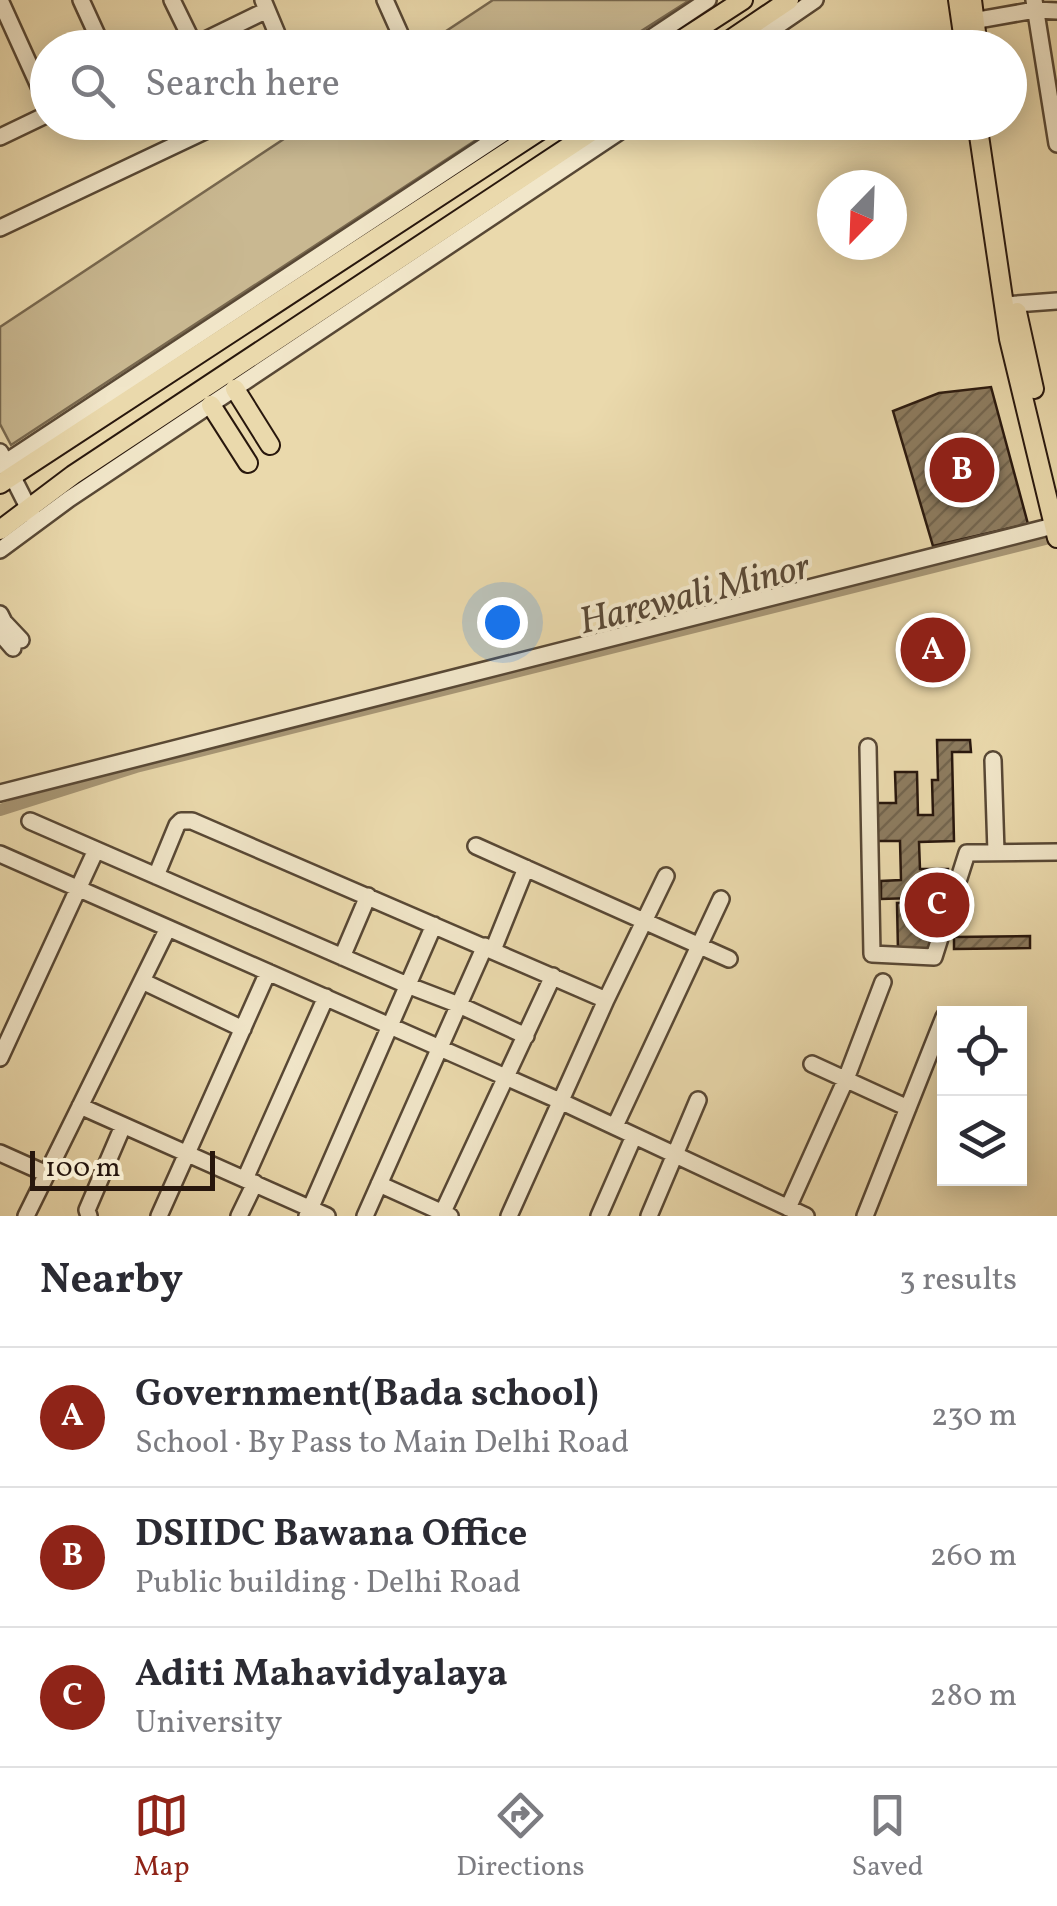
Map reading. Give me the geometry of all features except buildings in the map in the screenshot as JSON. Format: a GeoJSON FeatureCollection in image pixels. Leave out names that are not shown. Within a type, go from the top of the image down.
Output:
{"type":"FeatureCollection","features":[{"type":"Feature","properties":{"kind":"main road"},"geometry":{"type":"LineString","coordinates":[[697,30],[743,0]]}},
{"type":"Feature","properties":{"kind":"main road"},"geometry":{"type":"LineString","coordinates":[[745,30],[789,0]]}},
{"type":"Feature","properties":{"kind":"main road"},"geometry":{"type":"LineString","coordinates":[[958,0],[971,30]]}},
{"type":"Feature","properties":{"kind":"main road"},"geometry":{"type":"LineString","coordinates":[[967,30],[972,0]]}},
{"type":"Feature","properties":{"kind":"main road"},"geometry":{"type":"LineString","coordinates":[[4,468],[524,140]]}},
{"type":"Feature","properties":{"kind":"main road"},"geometry":{"type":"LineString","coordinates":[[0,530],[32,516],[73,475],[579,140]]}},
{"type":"Feature","properties":{"kind":"main road"},"geometry":{"type":"LineString","coordinates":[[980,140],[1056,530]]}},
{"type":"Feature","properties":{"kind":"main road"},"geometry":{"type":"LineString","coordinates":[[990,140],[1010,304]]}},
{"type":"Feature","properties":{"kind":"main road"},"geometry":{"type":"LineString","coordinates":[[1024,372],[1057,486]]}},
{"type":"Feature","properties":{"kind":"main road"},"geometry":{"type":"LineString","coordinates":[[235,389],[270,445]]}},
{"type":"Feature","properties":{"kind":"main road"},"geometry":{"type":"LineString","coordinates":[[210,405],[248,463]]}},
{"type":"Feature","properties":{"kind":"street"},"geometry":{"type":"LineString","coordinates":[[0,0],[30,66]]}},
{"type":"Feature","properties":{"kind":"street"},"geometry":{"type":"LineString","coordinates":[[82,0],[95,30]]}},
{"type":"Feature","properties":{"kind":"street"},"geometry":{"type":"LineString","coordinates":[[172,0],[184,30]]}},
{"type":"Feature","properties":{"kind":"street"},"geometry":{"type":"LineString","coordinates":[[385,0],[398,30]]}},
{"type":"Feature","properties":{"kind":"street"},"geometry":{"type":"LineString","coordinates":[[663,30],[708,0]]}},
{"type":"Feature","properties":{"kind":"street"},"geometry":{"type":"LineString","coordinates":[[771,30],[815,0]]}},
{"type":"Feature","properties":{"kind":"street"},"geometry":{"type":"LineString","coordinates":[[220,30],[265,5],[275,30]]}},
{"type":"Feature","properties":{"kind":"street"},"geometry":{"type":"LineString","coordinates":[[1035,5],[1057,144]]}},
{"type":"Feature","properties":{"kind":"street"},"geometry":{"type":"LineString","coordinates":[[968,22],[1035,5],[1057,11]]}},
{"type":"Feature","properties":{"kind":"street"},"geometry":{"type":"LineString","coordinates":[[0,137],[30,123]]}},
{"type":"Feature","properties":{"kind":"street"},"geometry":{"type":"LineString","coordinates":[[0,228],[186,140]]}},
{"type":"Feature","properties":{"kind":"street"},"geometry":{"type":"LineString","coordinates":[[32,516],[4,468],[494,140]]}},
{"type":"Feature","properties":{"kind":"street"},"geometry":{"type":"LineString","coordinates":[[0,550],[32,516],[235,389],[607,140]]}},
{"type":"Feature","properties":{"kind":"street"},"geometry":{"type":"LineString","coordinates":[[1010,304],[1057,301]]}},
{"type":"Feature","properties":{"kind":"street"},"geometry":{"type":"LineString","coordinates":[[0,793],[1056,530]]}},
{"type":"Feature","properties":{"kind":"street"},"geometry":{"type":"LineString","coordinates":[[0,614],[17,644],[0,633]]}},
{"type":"Feature","properties":{"kind":"street"},"geometry":{"type":"LineString","coordinates":[[868,747],[872,954],[934,957],[967,853],[1057,852]]}},
{"type":"Feature","properties":{"kind":"street"},"geometry":{"type":"LineString","coordinates":[[993,760],[996,852]]}},
{"type":"Feature","properties":{"kind":"street"},"geometry":{"type":"LineString","coordinates":[[156,876],[178,826],[186,820],[606,1000]]}},
{"type":"Feature","properties":{"kind":"street"},"geometry":{"type":"LineString","coordinates":[[30,821],[526,1036]]}},
{"type":"Feature","properties":{"kind":"street"},"geometry":{"type":"LineString","coordinates":[[476,846],[729,958]]}},
{"type":"Feature","properties":{"kind":"street"},"geometry":{"type":"LineString","coordinates":[[0,1058],[96,850]]}},
{"type":"Feature","properties":{"kind":"street"},"geometry":{"type":"LineString","coordinates":[[0,854],[560,1100],[806,1216]]}},
{"type":"Feature","properties":{"kind":"street"},"geometry":{"type":"LineString","coordinates":[[365,1216],[459,1005],[526,868]]}},
{"type":"Feature","properties":{"kind":"street"},"geometry":{"type":"LineString","coordinates":[[508,1216],[666,876]]}},
{"type":"Feature","properties":{"kind":"street"},"geometry":{"type":"LineString","coordinates":[[342,957],[368,896]]}},
{"type":"Feature","properties":{"kind":"street"},"geometry":{"type":"LineString","coordinates":[[615,1126],[720,899]]}},
{"type":"Feature","properties":{"kind":"street"},"geometry":{"type":"LineString","coordinates":[[309,1212],[434,924]]}},
{"type":"Feature","properties":{"kind":"street"},"geometry":{"type":"LineString","coordinates":[[26,1216],[168,928]]}},
{"type":"Feature","properties":{"kind":"street"},"geometry":{"type":"LineString","coordinates":[[159,1216],[268,972]]}},
{"type":"Feature","properties":{"kind":"street"},"geometry":{"type":"LineString","coordinates":[[379,1184],[445,1215],[553,976]]}},
{"type":"Feature","properties":{"kind":"street"},"geometry":{"type":"LineString","coordinates":[[142,982],[243,1029]]}},
{"type":"Feature","properties":{"kind":"street"},"geometry":{"type":"LineString","coordinates":[[788,1208],[846,1079],[883,982]]}},
{"type":"Feature","properties":{"kind":"street"},"geometry":{"type":"LineString","coordinates":[[239,1216],[326,998]]}},
{"type":"Feature","properties":{"kind":"street"},"geometry":{"type":"LineString","coordinates":[[865,1216],[937,1035]]}},
{"type":"Feature","properties":{"kind":"street"},"geometry":{"type":"LineString","coordinates":[[812,1064],[908,1108]]}},
{"type":"Feature","properties":{"kind":"street"},"geometry":{"type":"LineString","coordinates":[[649,1216],[698,1100]]}},
{"type":"Feature","properties":{"kind":"street"},"geometry":{"type":"LineString","coordinates":[[80,1106],[250,1181],[309,1212],[327,1216]]}},
{"type":"Feature","properties":{"kind":"street"},"geometry":{"type":"LineString","coordinates":[[90,1216],[87,1210],[123,1126]]}},
{"type":"Feature","properties":{"kind":"street"},"geometry":{"type":"LineString","coordinates":[[599,1216],[634,1136]]}},
{"type":"Feature","properties":{"kind":"street"},"geometry":{"type":"LineString","coordinates":[[0,1153],[47,1174]]}},
{"type":"Feature","properties":{"kind":"shaded area"},"geometry":{"type":"Polygon","coordinates":[[[493,0],[690,0],[643,30],[448,30],[493,0]]]}},
{"type":"Feature","properties":{"kind":"shaded area"},"geometry":{"type":"Polygon","coordinates":[[[282,140],[476,140],[11,445],[0,424],[0,327],[282,140]]]}},
{"type":"Feature","properties":{"kind":"waterway","name":"Harewali Minor"},"geometry":{"type":"LineString","coordinates":[[0,810],[136,767],[1057,536]]}},
{"type":"Feature","properties":{"kind":"place","name":"DSIIDC Bawana Office"},"geometry":{"type":"Point","coordinates":[962,470]}},
{"type":"Feature","properties":{"kind":"place","name":"Government(Bada school)"},"geometry":{"type":"Point","coordinates":[933,650]}},
{"type":"Feature","properties":{"kind":"place","name":"Aditi Mahavidyalaya"},"geometry":{"type":"Point","coordinates":[937,905]}}]}
